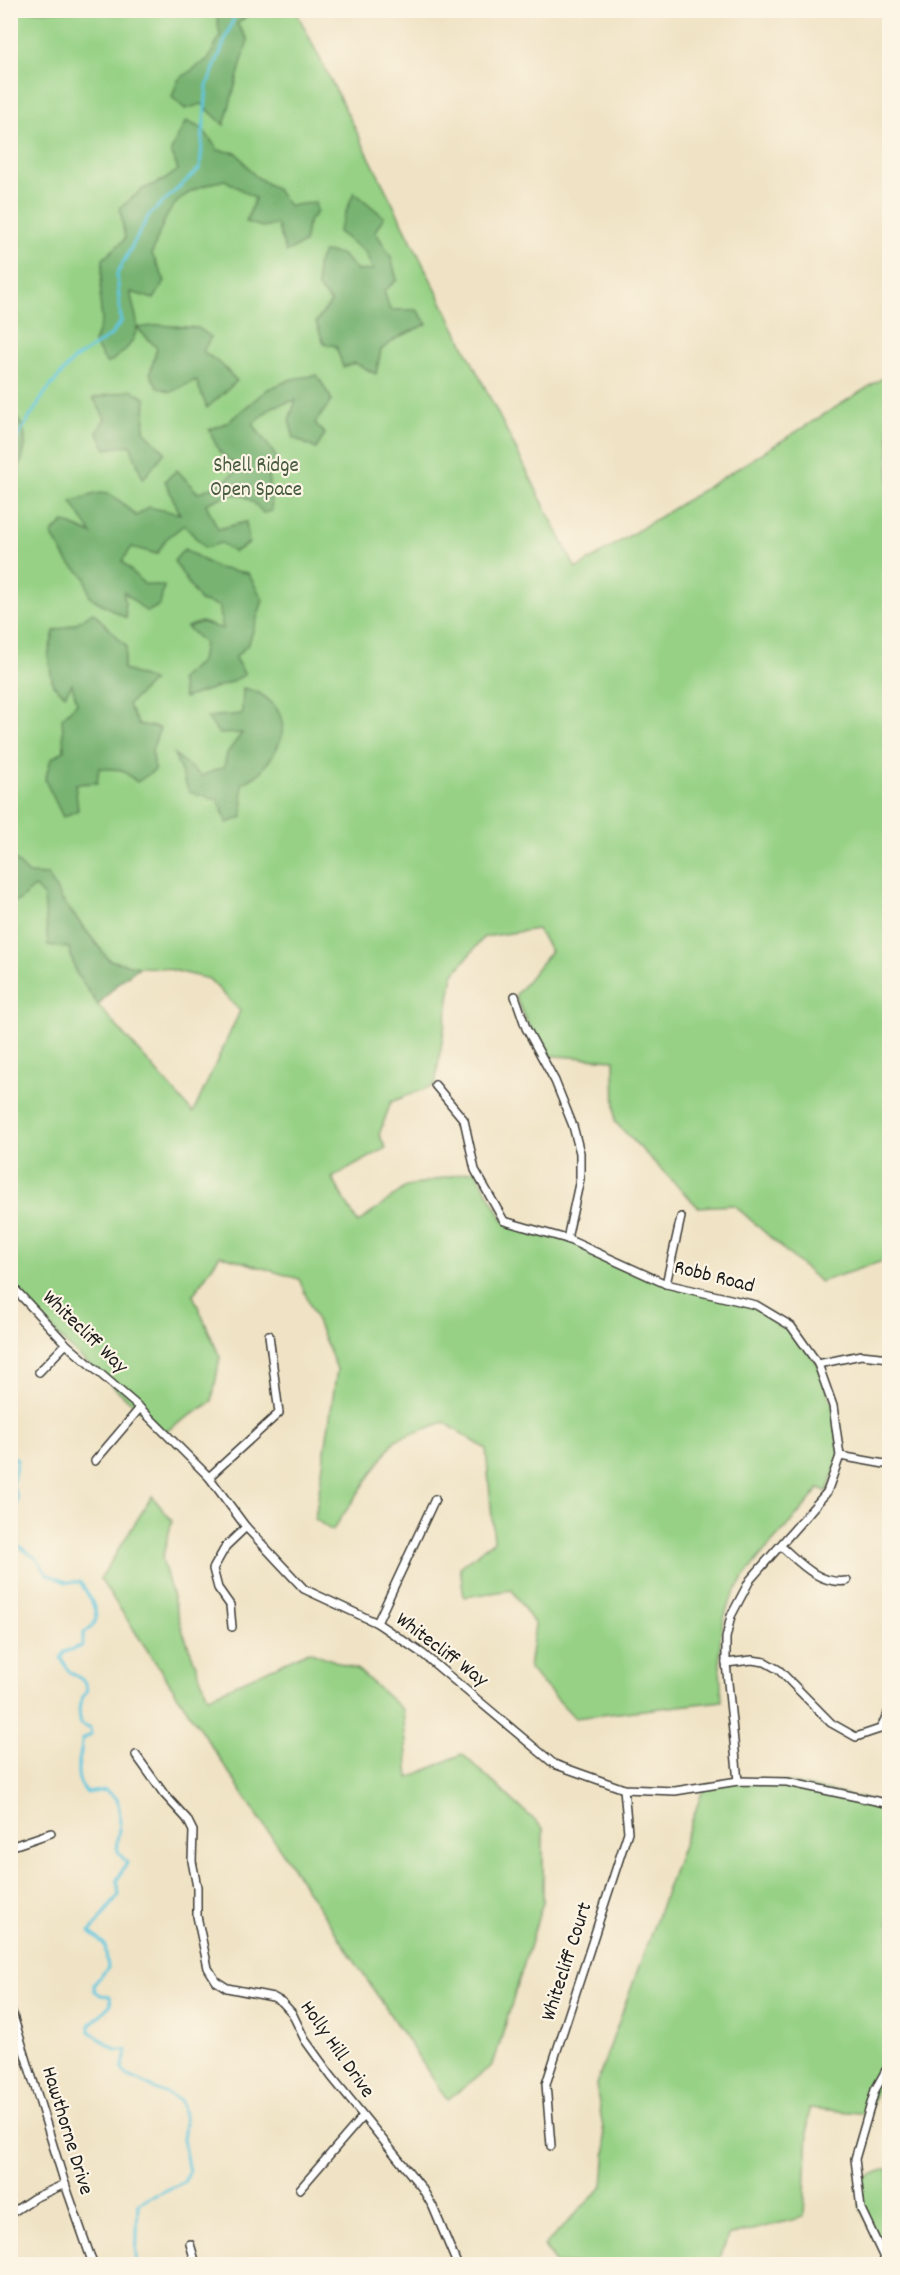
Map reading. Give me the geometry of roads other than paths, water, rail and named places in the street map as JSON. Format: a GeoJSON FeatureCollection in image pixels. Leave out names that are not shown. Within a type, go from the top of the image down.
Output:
{"type":"FeatureCollection","features":[{"type":"Feature","properties":{"kind":"street"},"geometry":{"type":"LineString","coordinates":[[515,996],[526,1028],[555,1081],[573,1126],[580,1153],[580,1179],[567,1239]]}},
{"type":"Feature","properties":{"kind":"street","name":"Robb Road"},"geometry":{"type":"LineString","coordinates":[[435,1085],[464,1120],[475,1170],[504,1221],[567,1239],[666,1284],[756,1305],[791,1326],[818,1364],[833,1406],[840,1456],[827,1492],[750,1580],[731,1616],[726,1638],[726,1663],[738,1781]]}},
{"type":"Feature","properties":{"kind":"street"},"geometry":{"type":"LineString","coordinates":[[666,1284],[681,1216]]}},
{"type":"Feature","properties":{"kind":"street","name":"Whitecliff Way"},"geometry":{"type":"LineString","coordinates":[[10,1284],[66,1344],[140,1408],[209,1477],[246,1527],[304,1589],[376,1623],[423,1654],[554,1764],[624,1789],[675,1791],[738,1781],[787,1782],[890,1804]]}},
{"type":"Feature","properties":{"kind":"street"},"geometry":{"type":"LineString","coordinates":[[209,1477],[279,1413],[269,1335]]}},
{"type":"Feature","properties":{"kind":"street"},"geometry":{"type":"LineString","coordinates":[[39,1372],[66,1344]]}},
{"type":"Feature","properties":{"kind":"street"},"geometry":{"type":"LineString","coordinates":[[818,1364],[861,1355],[890,1358]]}},
{"type":"Feature","properties":{"kind":"street"},"geometry":{"type":"LineString","coordinates":[[95,1461],[140,1408]]}},
{"type":"Feature","properties":{"kind":"street"},"geometry":{"type":"LineString","coordinates":[[840,1456],[890,1465]]}},
{"type":"Feature","properties":{"kind":"street"},"geometry":{"type":"LineString","coordinates":[[376,1623],[435,1499]]}},
{"type":"Feature","properties":{"kind":"street"},"geometry":{"type":"LineString","coordinates":[[232,1627],[230,1605],[218,1588],[213,1569],[226,1546],[246,1527]]}},
{"type":"Feature","properties":{"kind":"street"},"geometry":{"type":"LineString","coordinates":[[781,1546],[819,1578],[834,1583],[847,1581]]}},
{"type":"Feature","properties":{"kind":"street"},"geometry":{"type":"LineString","coordinates":[[10,1624],[13,1640],[10,1653]]}},
{"type":"Feature","properties":{"kind":"street"},"geometry":{"type":"LineString","coordinates":[[726,1663],[752,1660],[765,1662],[778,1670],[831,1723],[856,1737],[880,1729],[890,1709]]}},
{"type":"Feature","properties":{"kind":"street","name":"Holly Hill Drive"},"geometry":{"type":"LineString","coordinates":[[136,1755],[164,1794],[187,1819],[193,1831],[192,1861],[197,1887],[197,1916],[208,1968],[216,1981],[227,1988],[273,1997],[282,2002],[291,2013],[305,2040],[422,2188],[438,2217],[457,2265]]}},
{"type":"Feature","properties":{"kind":"street","name":"Whitecliff Court"},"geometry":{"type":"LineString","coordinates":[[551,2146],[546,2084],[628,1832],[624,1789]]}},
{"type":"Feature","properties":{"kind":"street"},"geometry":{"type":"LineString","coordinates":[[10,1847],[51,1833]]}},
{"type":"Feature","properties":{"kind":"street","name":"Hawthorne Drive"},"geometry":{"type":"LineString","coordinates":[[10,2006],[65,2184],[93,2265]]}},
{"type":"Feature","properties":{"kind":"street"},"geometry":{"type":"LineString","coordinates":[[887,2265],[861,2209],[855,2158],[874,2090],[890,2063]]}},
{"type":"Feature","properties":{"kind":"street"},"geometry":{"type":"LineString","coordinates":[[300,2189],[363,2116]]}},
{"type":"Feature","properties":{"kind":"street"},"geometry":{"type":"LineString","coordinates":[[10,2214],[34,2198],[65,2184]]}},
{"type":"Feature","properties":{"kind":"street"},"geometry":{"type":"LineString","coordinates":[[190,2244],[196,2265]]}},
{"type":"Feature","properties":{"kind":"waterway"},"geometry":{"type":"LineString","coordinates":[[10,449],[45,393],[73,360],[110,336],[121,322],[117,274],[149,215],[200,168],[207,86],[237,10]]}},
{"type":"Feature","properties":{"kind":"waterway"},"geometry":{"type":"LineString","coordinates":[[10,1454],[17,1460],[12,1485],[17,1497],[15,1520],[11,1529],[12,1541],[37,1559],[47,1574],[66,1582],[80,1582],[91,1599],[96,1614],[95,1623],[84,1633],[82,1646],[64,1652],[61,1658],[70,1672],[84,1681],[87,1691],[80,1703],[79,1714],[81,1724],[90,1729],[91,1734],[82,1740],[78,1767],[79,1780],[87,1793],[105,1790],[117,1799],[120,1819],[117,1847],[127,1863],[117,1880],[119,1895],[90,1932],[105,1945],[108,1968],[94,1984],[95,1991],[101,1995],[110,1996],[111,2004],[90,2025],[90,2032],[116,2050],[127,2050],[122,2069],[127,2075],[181,2101],[185,2123],[183,2139],[189,2173],[184,2182],[138,2203],[136,2264]]}},
{"type":"Feature","properties":{"kind":"park label","name":"Shell Ridge Open Space"},"geometry":{"type":"Point","coordinates":[256,479]}}]}
